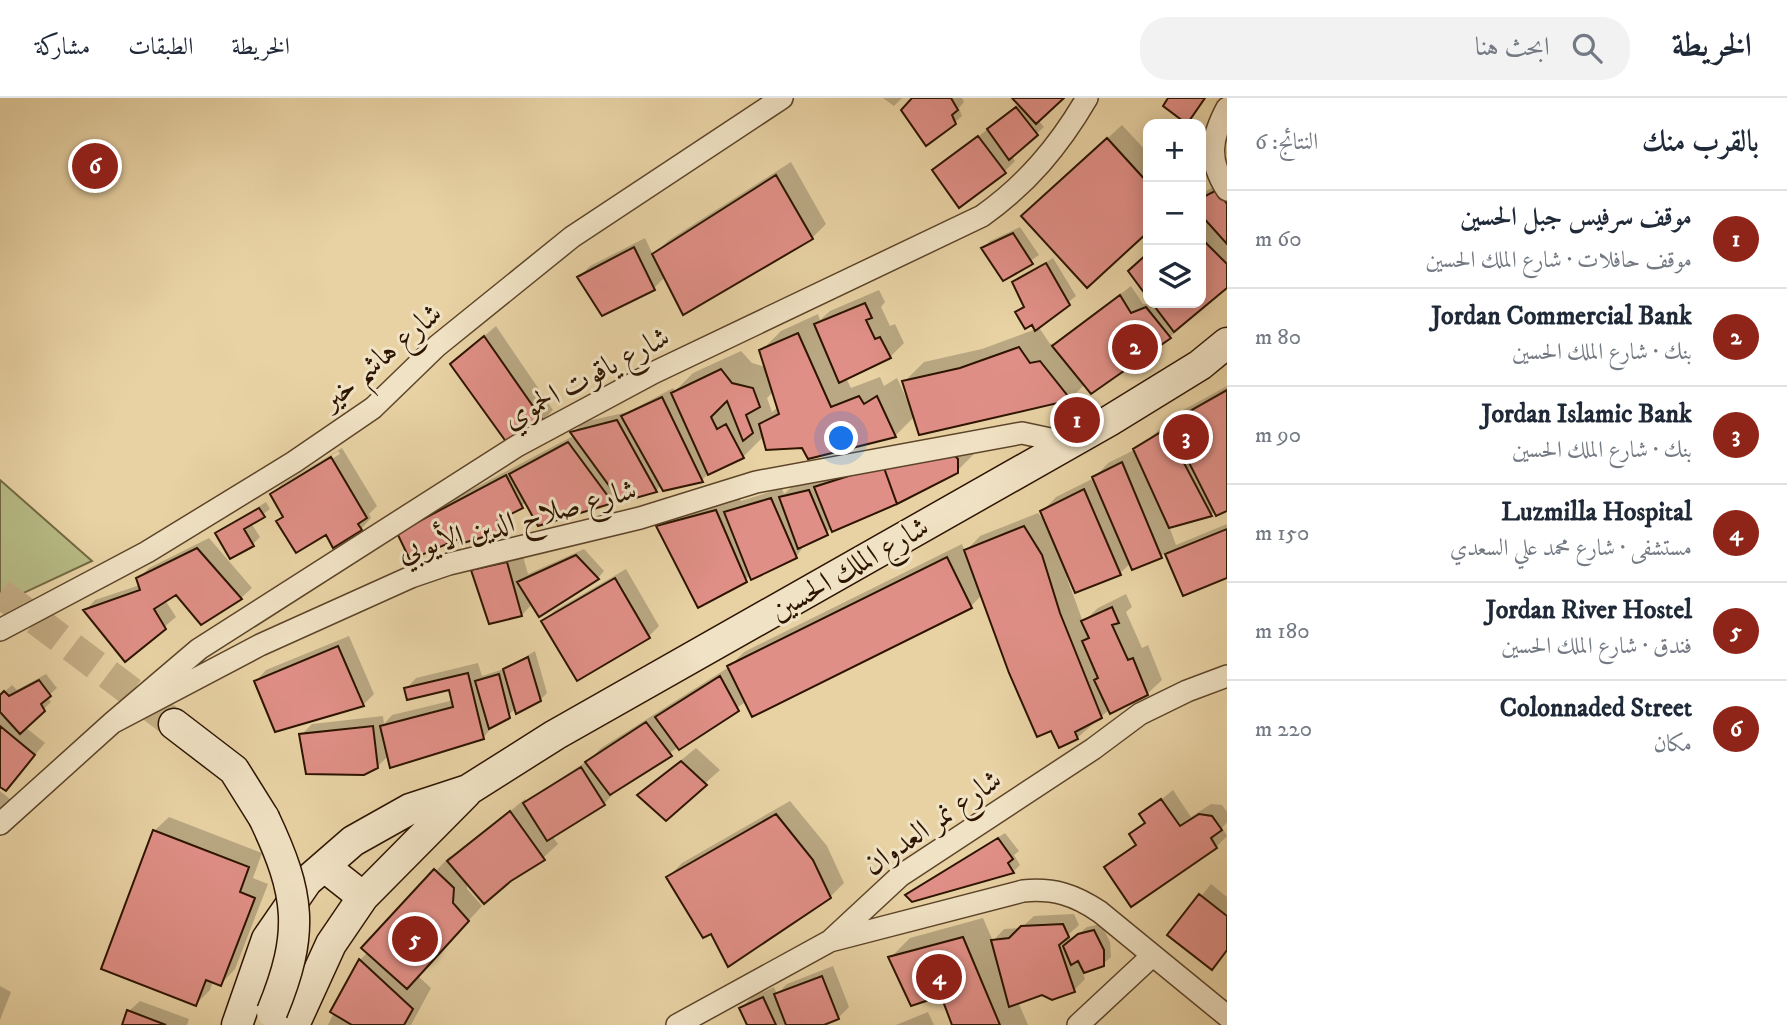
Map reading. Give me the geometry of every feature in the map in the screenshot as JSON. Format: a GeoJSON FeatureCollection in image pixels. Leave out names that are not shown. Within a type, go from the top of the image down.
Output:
{"type":"FeatureCollection","features":[{"type":"Feature","properties":{"kind":"main road","name":"شارع الملك الحسين"},"geometry":{"type":"LineString","coordinates":[[278,1021],[363,897],[468,790],[555,735],[1069,443],[1200,365],[1227,342]]}},
{"type":"Feature","properties":{"kind":"main road"},"geometry":{"type":"LineString","coordinates":[[174,724],[217,754],[234,771],[264,818],[291,884],[294,922],[291,961],[278,1021]]}},
{"type":"Feature","properties":{"kind":"main road","name":"شارع الملك الحسين"},"geometry":{"type":"LineString","coordinates":[[237,1025],[267,939],[307,881],[353,841],[410,809],[468,790]]}},
{"type":"Feature","properties":{"kind":"main road"},"geometry":{"type":"LineString","coordinates":[[324,866],[363,897]]}},
{"type":"Feature","properties":{"kind":"street","name":"شارع هاشم خير"},"geometry":{"type":"LineString","coordinates":[[0,630],[147,552],[294,462],[373,408],[437,346],[572,237],[782,98]]}},
{"type":"Feature","properties":{"kind":"street","name":"شارع ياقوت الحموي"},"geometry":{"type":"LineString","coordinates":[[112,723],[199,649],[517,446],[653,373],[982,216],[1016,192],[1042,163],[1087,98]]}},
{"type":"Feature","properties":{"kind":"street"},"geometry":{"type":"LineString","coordinates":[[1227,108],[1213,144],[1213,163],[1227,190]]}},
{"type":"Feature","properties":{"kind":"street","name":"شارع صلاح الدين الأيوبي"},"geometry":{"type":"LineString","coordinates":[[0,824],[112,723],[260,645],[411,577],[449,564],[640,518],[756,482],[1022,432],[1039,433],[1069,443]]}},
{"type":"Feature","properties":{"kind":"street"},"geometry":{"type":"LineString","coordinates":[[252,616],[260,645]]}},
{"type":"Feature","properties":{"kind":"street","name":"شارع نمر العدوان"},"geometry":{"type":"LineString","coordinates":[[677,1025],[831,941],[900,876],[1093,749],[1140,714],[1187,691],[1227,676]]}},
{"type":"Feature","properties":{"kind":"street"},"geometry":{"type":"LineString","coordinates":[[831,941],[1023,891],[1055,890],[1086,902],[1227,1016]]}},
{"type":"Feature","properties":{"kind":"street"},"geometry":{"type":"LineString","coordinates":[[1078,1025],[1152,956]]}},
{"type":"Feature","properties":{"kind":"green space"},"geometry":{"type":"Polygon","coordinates":[[[0,480],[92,561],[0,604],[0,480]]]}},
{"type":"Feature","properties":{"kind":"building"},"geometry":{"type":"Polygon","coordinates":[[[912,98],[951,98],[958,110],[952,115],[956,124],[926,146],[901,110],[912,98]]]}},
{"type":"Feature","properties":{"kind":"building"},"geometry":{"type":"Polygon","coordinates":[[[1012,98],[1064,98],[1036,124],[1012,98]]]}},
{"type":"Feature","properties":{"kind":"building"},"geometry":{"type":"Polygon","coordinates":[[[1168,98],[1205,98],[1190,119],[1180,119],[1163,106],[1168,98]]]}},
{"type":"Feature","properties":{"kind":"building"},"geometry":{"type":"Polygon","coordinates":[[[1016,107],[1038,135],[1009,160],[987,129],[1016,107]]]}},
{"type":"Feature","properties":{"kind":"building"},"geometry":{"type":"Polygon","coordinates":[[[978,136],[1006,173],[959,208],[932,170],[978,136]]]}},
{"type":"Feature","properties":{"kind":"building"},"geometry":{"type":"Polygon","coordinates":[[[1107,138],[1143,178],[1143,237],[1087,288],[1021,216],[1107,138]]]}},
{"type":"Feature","properties":{"kind":"building"},"geometry":{"type":"Polygon","coordinates":[[[776,175],[813,239],[683,315],[652,254],[776,175]]]}},
{"type":"Feature","properties":{"kind":"building"},"geometry":{"type":"Polygon","coordinates":[[[1217,190],[1227,204],[1227,244],[1206,221],[1206,196],[1217,190]]]}},
{"type":"Feature","properties":{"kind":"building"},"geometry":{"type":"Polygon","coordinates":[[[1013,233],[1033,264],[1003,281],[981,248],[1013,233]]]}},
{"type":"Feature","properties":{"kind":"building"},"geometry":{"type":"Polygon","coordinates":[[[1206,243],[1227,264],[1227,288],[1206,305],[1206,243]]]}},
{"type":"Feature","properties":{"kind":"building"},"geometry":{"type":"Polygon","coordinates":[[[634,247],[655,290],[602,316],[577,277],[634,247]]]}},
{"type":"Feature","properties":{"kind":"building"},"geometry":{"type":"Polygon","coordinates":[[[1143,258],[1143,291],[1128,271],[1143,258]]]}},
{"type":"Feature","properties":{"kind":"building"},"geometry":{"type":"Polygon","coordinates":[[[1046,263],[1070,305],[1035,331],[1032,325],[1025,329],[1015,312],[1024,307],[1012,282],[1046,263]]]}},
{"type":"Feature","properties":{"kind":"building"},"geometry":{"type":"Polygon","coordinates":[[[1120,295],[1131,313],[1147,308],[1171,338],[1091,394],[1052,346],[1120,295]]]}},
{"type":"Feature","properties":{"kind":"building"},"geometry":{"type":"Polygon","coordinates":[[[865,303],[872,318],[866,320],[875,339],[880,337],[891,358],[839,383],[814,324],[865,303]]]}},
{"type":"Feature","properties":{"kind":"building"},"geometry":{"type":"Polygon","coordinates":[[[1156,308],[1203,308],[1174,332],[1156,308]]]}},
{"type":"Feature","properties":{"kind":"building"},"geometry":{"type":"Polygon","coordinates":[[[798,333],[831,407],[859,396],[864,404],[877,396],[896,437],[808,459],[802,448],[766,450],[759,424],[779,414],[759,350],[798,333]]]}},
{"type":"Feature","properties":{"kind":"building"},"geometry":{"type":"Polygon","coordinates":[[[484,336],[544,422],[507,443],[450,364],[484,336]]]}},
{"type":"Feature","properties":{"kind":"building"},"geometry":{"type":"Polygon","coordinates":[[[1019,347],[1030,363],[1040,361],[1071,400],[919,435],[902,381],[960,368],[1019,347]]]}},
{"type":"Feature","properties":{"kind":"building"},"geometry":{"type":"Polygon","coordinates":[[[721,369],[732,383],[753,388],[760,407],[746,415],[753,433],[743,441],[727,401],[711,417],[717,429],[726,424],[744,458],[708,475],[671,393],[721,369]]]}},
{"type":"Feature","properties":{"kind":"building"},"geometry":{"type":"Polygon","coordinates":[[[1227,390],[1227,511],[1216,516],[1169,423],[1227,390]]]}},
{"type":"Feature","properties":{"kind":"building"},"geometry":{"type":"Polygon","coordinates":[[[662,397],[703,482],[663,491],[621,416],[662,397]]]}},
{"type":"Feature","properties":{"kind":"building"},"geometry":{"type":"Polygon","coordinates":[[[617,420],[657,492],[621,502],[570,432],[617,420]]]}},
{"type":"Feature","properties":{"kind":"building"},"geometry":{"type":"Polygon","coordinates":[[[1166,429],[1212,516],[1169,528],[1133,449],[1166,429]]]}},
{"type":"Feature","properties":{"kind":"building"},"geometry":{"type":"Polygon","coordinates":[[[568,442],[613,503],[538,526],[509,474],[568,442]]]}},
{"type":"Feature","properties":{"kind":"building"},"geometry":{"type":"Polygon","coordinates":[[[952,453],[958,459],[958,473],[897,504],[883,465],[952,453]]]}},
{"type":"Feature","properties":{"kind":"building"},"geometry":{"type":"Polygon","coordinates":[[[331,457],[367,518],[358,524],[362,530],[333,548],[326,535],[296,553],[276,521],[283,517],[270,494],[331,457]]]}},
{"type":"Feature","properties":{"kind":"building"},"geometry":{"type":"Polygon","coordinates":[[[1122,462],[1162,558],[1132,570],[1092,477],[1122,462]]]}},
{"type":"Feature","properties":{"kind":"building"},"geometry":{"type":"Polygon","coordinates":[[[883,465],[897,504],[832,532],[814,487],[883,465]]]}},
{"type":"Feature","properties":{"kind":"building"},"geometry":{"type":"Polygon","coordinates":[[[506,475],[523,508],[497,521],[500,532],[460,544],[458,539],[410,560],[397,533],[506,475]]]}},
{"type":"Feature","properties":{"kind":"building"},"geometry":{"type":"Polygon","coordinates":[[[1084,489],[1121,575],[1075,593],[1040,511],[1084,489]]]}},
{"type":"Feature","properties":{"kind":"building"},"geometry":{"type":"Polygon","coordinates":[[[809,490],[828,535],[798,549],[779,497],[809,490]]]}},
{"type":"Feature","properties":{"kind":"building"},"geometry":{"type":"Polygon","coordinates":[[[771,498],[797,558],[751,580],[724,512],[771,498]]]}},
{"type":"Feature","properties":{"kind":"building"},"geometry":{"type":"Polygon","coordinates":[[[259,508],[265,517],[244,529],[254,546],[230,559],[215,533],[259,508]]]}},
{"type":"Feature","properties":{"kind":"building"},"geometry":{"type":"Polygon","coordinates":[[[716,510],[747,582],[698,608],[656,526],[716,510]]]}},
{"type":"Feature","properties":{"kind":"building"},"geometry":{"type":"Polygon","coordinates":[[[1024,526],[1042,555],[1060,613],[1102,718],[1075,732],[1078,739],[1059,748],[1051,731],[1037,737],[1009,673],[964,550],[1024,526]]]}},
{"type":"Feature","properties":{"kind":"building"},"geometry":{"type":"Polygon","coordinates":[[[1227,529],[1227,578],[1183,596],[1165,554],[1227,529]]]}},
{"type":"Feature","properties":{"kind":"building"},"geometry":{"type":"Polygon","coordinates":[[[197,548],[242,599],[201,625],[176,595],[154,609],[166,629],[125,662],[83,610],[140,590],[136,578],[197,548]]]}},
{"type":"Feature","properties":{"kind":"building"},"geometry":{"type":"Polygon","coordinates":[[[576,555],[599,579],[539,617],[517,582],[576,555]]]}},
{"type":"Feature","properties":{"kind":"building"},"geometry":{"type":"Polygon","coordinates":[[[947,557],[972,608],[752,717],[727,666],[947,557]]]}},
{"type":"Feature","properties":{"kind":"building"},"geometry":{"type":"Polygon","coordinates":[[[507,562],[522,616],[489,624],[471,570],[507,562]]]}},
{"type":"Feature","properties":{"kind":"building"},"geometry":{"type":"Polygon","coordinates":[[[615,578],[650,638],[577,681],[541,621],[615,578]]]}},
{"type":"Feature","properties":{"kind":"building"},"geometry":{"type":"Polygon","coordinates":[[[1112,607],[1119,623],[1112,625],[1128,660],[1133,658],[1148,695],[1110,714],[1094,680],[1098,678],[1082,641],[1089,638],[1081,621],[1112,607]]]}},
{"type":"Feature","properties":{"kind":"building"},"geometry":{"type":"Polygon","coordinates":[[[338,646],[364,706],[275,732],[254,681],[338,646]]]}},
{"type":"Feature","properties":{"kind":"building"},"geometry":{"type":"Polygon","coordinates":[[[528,657],[541,701],[516,714],[503,669],[528,657]]]}},
{"type":"Feature","properties":{"kind":"building"},"geometry":{"type":"Polygon","coordinates":[[[468,673],[484,739],[390,768],[380,726],[453,707],[449,690],[407,700],[404,688],[468,673]]]}},
{"type":"Feature","properties":{"kind":"building"},"geometry":{"type":"Polygon","coordinates":[[[499,674],[510,718],[489,729],[475,681],[499,674]]]}},
{"type":"Feature","properties":{"kind":"building"},"geometry":{"type":"Polygon","coordinates":[[[720,676],[739,711],[679,750],[655,717],[720,676]]]}},
{"type":"Feature","properties":{"kind":"building"},"geometry":{"type":"Polygon","coordinates":[[[39,680],[51,696],[41,704],[45,711],[20,734],[0,712],[0,695],[4,691],[9,696],[39,680]]]}},
{"type":"Feature","properties":{"kind":"building"},"geometry":{"type":"Polygon","coordinates":[[[646,722],[672,756],[610,795],[585,762],[646,722]]]}},
{"type":"Feature","properties":{"kind":"building"},"geometry":{"type":"Polygon","coordinates":[[[0,726],[35,755],[6,791],[0,787],[0,726]]]}},
{"type":"Feature","properties":{"kind":"building"},"geometry":{"type":"Polygon","coordinates":[[[373,726],[378,768],[364,775],[306,774],[299,734],[373,726]]]}},
{"type":"Feature","properties":{"kind":"building"},"geometry":{"type":"Polygon","coordinates":[[[681,761],[707,785],[666,821],[637,795],[681,761]]]}},
{"type":"Feature","properties":{"kind":"building"},"geometry":{"type":"Polygon","coordinates":[[[581,767],[605,805],[547,841],[523,803],[581,767]]]}},
{"type":"Feature","properties":{"kind":"building"},"geometry":{"type":"Polygon","coordinates":[[[1161,799],[1180,826],[1199,814],[1212,816],[1222,830],[1211,838],[1217,848],[1131,907],[1104,867],[1136,845],[1129,834],[1145,823],[1139,814],[1161,799]]]}},
{"type":"Feature","properties":{"kind":"building"},"geometry":{"type":"Polygon","coordinates":[[[510,811],[545,860],[511,881],[484,904],[447,861],[510,811]]]}},
{"type":"Feature","properties":{"kind":"building"},"geometry":{"type":"Polygon","coordinates":[[[776,814],[813,860],[831,898],[728,967],[711,934],[703,938],[666,877],[776,814]]]}},
{"type":"Feature","properties":{"kind":"building"},"geometry":{"type":"Polygon","coordinates":[[[153,830],[249,867],[240,892],[255,898],[221,986],[206,980],[196,1006],[101,969],[153,830]]]}},
{"type":"Feature","properties":{"kind":"building"},"geometry":{"type":"Polygon","coordinates":[[[998,838],[1013,859],[1008,863],[1014,873],[912,902],[905,895],[998,838]]]}},
{"type":"Feature","properties":{"kind":"building"},"geometry":{"type":"Polygon","coordinates":[[[434,869],[454,888],[453,903],[469,921],[407,989],[361,948],[434,869]]]}},
{"type":"Feature","properties":{"kind":"building"},"geometry":{"type":"Polygon","coordinates":[[[1199,894],[1227,916],[1227,950],[1212,970],[1167,935],[1199,894]]]}},
{"type":"Feature","properties":{"kind":"building"},"geometry":{"type":"Polygon","coordinates":[[[1063,924],[1069,937],[1059,945],[1075,992],[1052,1000],[1042,995],[1009,1007],[991,940],[1009,938],[1021,926],[1063,924]]]}},
{"type":"Feature","properties":{"kind":"building"},"geometry":{"type":"Polygon","coordinates":[[[1094,930],[1104,950],[1104,966],[1084,973],[1078,961],[1071,965],[1063,946],[1078,934],[1094,930]]]}},
{"type":"Feature","properties":{"kind":"building"},"geometry":{"type":"Polygon","coordinates":[[[963,937],[1000,1025],[952,1025],[941,996],[911,1006],[888,957],[963,937]]]}},
{"type":"Feature","properties":{"kind":"building"},"geometry":{"type":"Polygon","coordinates":[[[359,959],[413,1009],[404,1025],[352,1025],[330,1012],[359,959]]]}},
{"type":"Feature","properties":{"kind":"building"},"geometry":{"type":"Polygon","coordinates":[[[822,976],[839,1019],[824,1025],[786,1025],[774,994],[822,976]]]}},
{"type":"Feature","properties":{"kind":"building"},"geometry":{"type":"Polygon","coordinates":[[[763,997],[776,1025],[747,1025],[739,1008],[763,997]]]}},
{"type":"Feature","properties":{"kind":"building"},"geometry":{"type":"Polygon","coordinates":[[[127,1010],[166,1025],[122,1025],[127,1010]]]}},
{"type":"Feature","properties":{"kind":"tunnel"},"geometry":{"type":"LineString","coordinates":[[0,593],[174,724]]}},
{"type":"Feature","properties":{"kind":"place","name":"Colonnaded Street"},"geometry":{"type":"Point","coordinates":[95,166]}},
{"type":"Feature","properties":{"kind":"place","name":"Jordan Commercial Bank"},"geometry":{"type":"Point","coordinates":[1135,347]}},
{"type":"Feature","properties":{"kind":"place","name":"موقف سرفيس جبل الحسين"},"geometry":{"type":"Point","coordinates":[1077,420]}},
{"type":"Feature","properties":{"kind":"place","name":"Jordan Islamic Bank"},"geometry":{"type":"Point","coordinates":[1186,437]}},
{"type":"Feature","properties":{"kind":"place","name":"Jordan River Hostel"},"geometry":{"type":"Point","coordinates":[415,939]}},
{"type":"Feature","properties":{"kind":"place","name":"Luzmilla Hospital"},"geometry":{"type":"Point","coordinates":[939,977]}}]}
